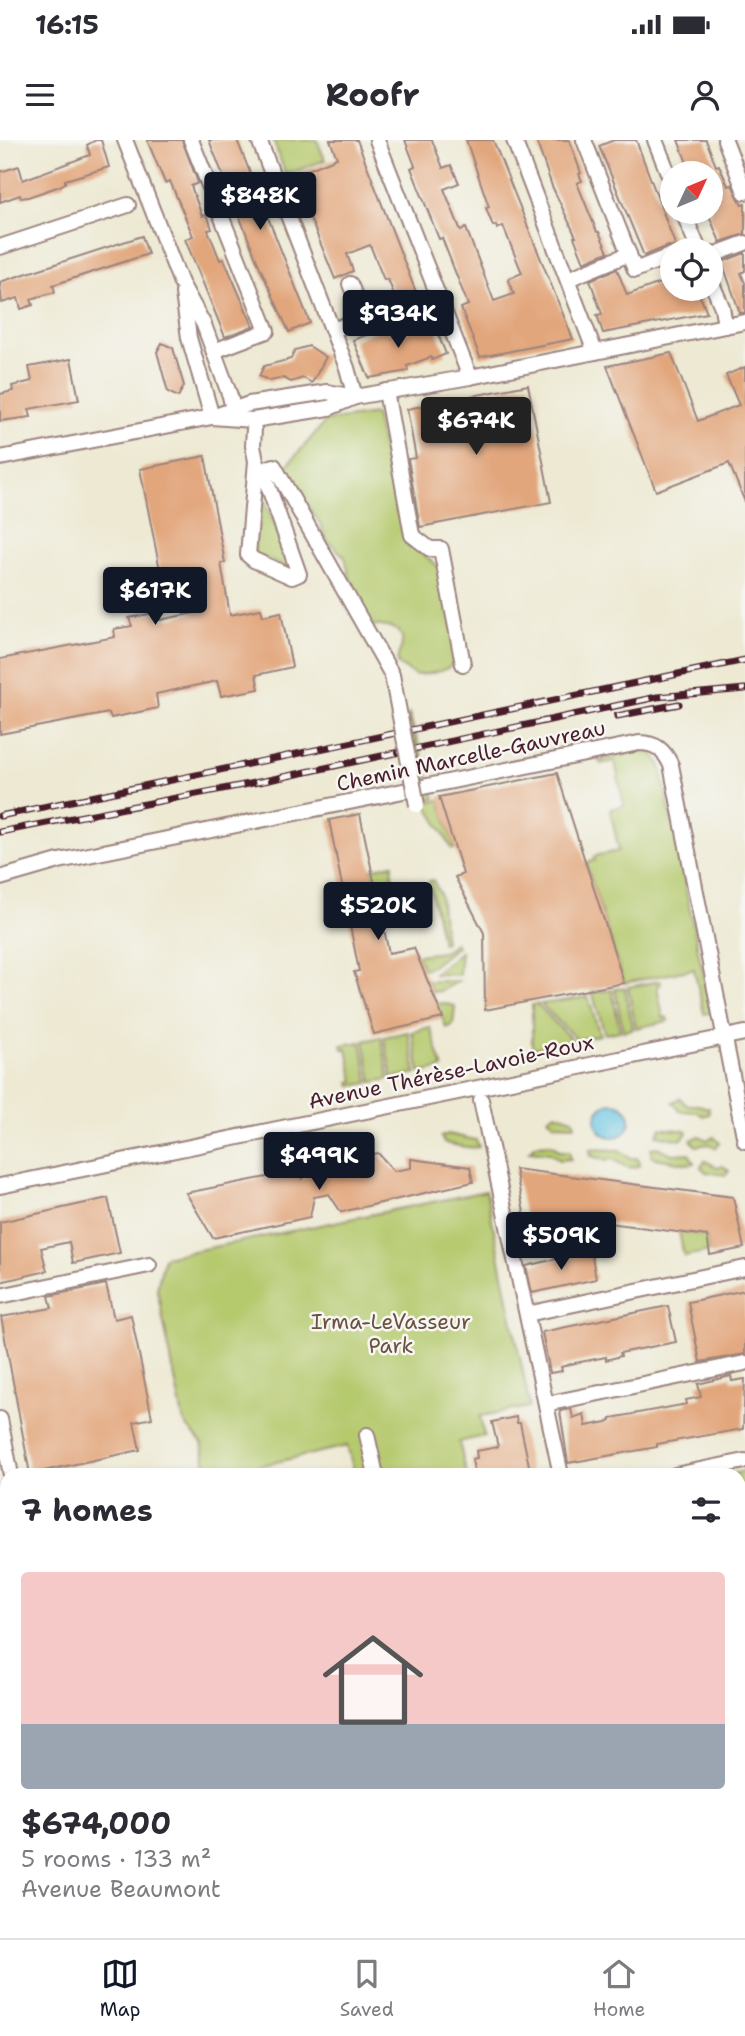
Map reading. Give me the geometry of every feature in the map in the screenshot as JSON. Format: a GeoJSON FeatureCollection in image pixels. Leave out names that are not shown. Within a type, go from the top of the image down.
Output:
{"type":"FeatureCollection","features":[{"type":"Feature","properties":{"kind":"street"},"geometry":{"type":"LineString","coordinates":[[125,140],[181,283],[214,351],[234,414]]}},
{"type":"Feature","properties":{"kind":"street"},"geometry":{"type":"LineString","coordinates":[[191,140],[267,331],[214,351]]}},
{"type":"Feature","properties":{"kind":"street"},"geometry":{"type":"LineString","coordinates":[[259,140],[350,375],[355,397]]}},
{"type":"Feature","properties":{"kind":"street"},"geometry":{"type":"LineString","coordinates":[[377,140],[470,377]]}},
{"type":"Feature","properties":{"kind":"street"},"geometry":{"type":"LineString","coordinates":[[514,140],[596,352]]}},
{"type":"Feature","properties":{"kind":"street"},"geometry":{"type":"LineString","coordinates":[[584,140],[635,270],[660,260]]}},
{"type":"Feature","properties":{"kind":"street"},"geometry":{"type":"LineString","coordinates":[[655,140],[663,161]]}},
{"type":"Feature","properties":{"kind":"street"},"geometry":{"type":"LineString","coordinates":[[725,140],[745,192]]}},
{"type":"Feature","properties":{"kind":"street"},"geometry":{"type":"LineString","coordinates":[[0,247],[128,205]]}},
{"type":"Feature","properties":{"kind":"street"},"geometry":{"type":"LineString","coordinates":[[723,251],[745,243]]}},
{"type":"Feature","properties":{"kind":"street"},"geometry":{"type":"LineString","coordinates":[[568,279],[629,254]]}},
{"type":"Feature","properties":{"kind":"street"},"geometry":{"type":"LineString","coordinates":[[181,283],[189,338],[212,417]]}},
{"type":"Feature","properties":{"kind":"street"},"geometry":{"type":"LineString","coordinates":[[333,330],[364,318],[350,284]]}},
{"type":"Feature","properties":{"kind":"street"},"geometry":{"type":"LineString","coordinates":[[719,301],[725,326]]}},
{"type":"Feature","properties":{"kind":"street"},"geometry":{"type":"LineString","coordinates":[[0,458],[212,417],[234,414],[253,421],[330,408],[355,397],[745,322]]}},
{"type":"Feature","properties":{"kind":"street"},"geometry":{"type":"LineString","coordinates":[[386,391],[412,535],[430,549],[441,549],[463,664]]}},
{"type":"Feature","properties":{"kind":"street"},"geometry":{"type":"LineString","coordinates":[[254,429],[256,461],[248,553],[254,560],[294,577],[300,572],[264,474],[266,469],[272,466],[277,469],[392,675],[417,805]]}},
{"type":"Feature","properties":{"kind":"street","name":"Chemin Marcelle-Gauvreau"},"geometry":{"type":"LineString","coordinates":[[0,878],[101,853],[648,743],[662,750],[671,765],[725,1037]]}},
{"type":"Feature","properties":{"kind":"street","name":"Avenue Thérèse-Lavoie-Roux"},"geometry":{"type":"LineString","coordinates":[[0,1186],[745,1033]]}},
{"type":"Feature","properties":{"kind":"street"},"geometry":{"type":"LineString","coordinates":[[725,1037],[745,1141]]}},
{"type":"Feature","properties":{"kind":"street"},"geometry":{"type":"LineString","coordinates":[[481,1100],[560,1468]]}},
{"type":"Feature","properties":{"kind":"street"},"geometry":{"type":"LineString","coordinates":[[0,1296],[149,1265]]}},
{"type":"Feature","properties":{"kind":"street"},"geometry":{"type":"LineString","coordinates":[[527,1314],[745,1268]]}},
{"type":"Feature","properties":{"kind":"street"},"geometry":{"type":"LineString","coordinates":[[546,1404],[745,1363]]}},
{"type":"Feature","properties":{"kind":"street"},"geometry":{"type":"LineString","coordinates":[[0,1419],[10,1468]]}},
{"type":"Feature","properties":{"kind":"street"},"geometry":{"type":"LineString","coordinates":[[367,1435],[374,1468]]}},
{"type":"Feature","properties":{"kind":"street"},"geometry":{"type":"LineString","coordinates":[[710,1468],[745,1461]]}},
{"type":"Feature","properties":{"kind":"green space"},"geometry":{"type":"Polygon","coordinates":[[[273,140],[317,140],[325,160],[286,175],[273,140]]]}},
{"type":"Feature","properties":{"kind":"green space"},"geometry":{"type":"Polygon","coordinates":[[[375,414],[404,539],[443,570],[460,657],[451,666],[434,673],[415,675],[398,664],[401,635],[388,627],[371,625],[354,595],[345,557],[326,539],[321,525],[283,470],[326,421],[375,414]]]}},
{"type":"Feature","properties":{"kind":"green space"},"geometry":{"type":"Polygon","coordinates":[[[260,488],[291,568],[290,569],[254,554],[260,488]]]}},
{"type":"Feature","properties":{"kind":"green space"},"geometry":{"type":"Polygon","coordinates":[[[409,714],[435,798],[425,800],[409,714]]]}},
{"type":"Feature","properties":{"kind":"green space"},"geometry":{"type":"Polygon","coordinates":[[[645,751],[653,754],[660,763],[711,1013],[704,1014],[694,969],[624,983],[586,863],[595,860],[594,856],[619,851],[610,809],[624,806],[615,761],[601,764],[598,760],[645,751]]]}},
{"type":"Feature","properties":{"kind":"green space"},"geometry":{"type":"Polygon","coordinates":[[[440,800],[455,848],[452,849],[426,803],[440,800]]]}},
{"type":"Feature","properties":{"kind":"green space"},"geometry":{"type":"Polygon","coordinates":[[[393,864],[392,881],[374,882],[371,869],[393,864]]]}},
{"type":"Feature","properties":{"kind":"green space"},"geometry":{"type":"Polygon","coordinates":[[[433,880],[440,894],[445,942],[442,943],[429,881],[433,880]]]}},
{"type":"Feature","properties":{"kind":"green space"},"geometry":{"type":"Polygon","coordinates":[[[455,943],[457,946],[432,966],[423,969],[417,955],[443,952],[455,943]]]}},
{"type":"Feature","properties":{"kind":"green space"},"geometry":{"type":"Polygon","coordinates":[[[461,951],[459,975],[434,974],[435,973],[461,951]]]}},
{"type":"Feature","properties":{"kind":"green space"},"geometry":{"type":"Polygon","coordinates":[[[428,981],[458,981],[441,991],[432,992],[428,981]]]}},
{"type":"Feature","properties":{"kind":"green space"},"geometry":{"type":"Polygon","coordinates":[[[660,981],[661,984],[657,986],[663,1018],[667,1017],[668,1021],[636,1028],[628,987],[660,981]]]}},
{"type":"Feature","properties":{"kind":"green space"},"geometry":{"type":"Polygon","coordinates":[[[625,988],[633,1029],[623,1031],[615,989],[625,988]]]}},
{"type":"Feature","properties":{"kind":"green space"},"geometry":{"type":"Polygon","coordinates":[[[612,990],[620,1031],[605,1034],[592,992],[612,990]]]}},
{"type":"Feature","properties":{"kind":"green space"},"geometry":{"type":"Polygon","coordinates":[[[588,997],[600,1035],[577,1040],[541,1004],[588,997]]]}},
{"type":"Feature","properties":{"kind":"green space"},"geometry":{"type":"Polygon","coordinates":[[[437,1004],[455,1006],[453,1025],[446,1028],[437,1004]]]}},
{"type":"Feature","properties":{"kind":"green space"},"geometry":{"type":"Polygon","coordinates":[[[537,1004],[573,1041],[532,1049],[532,1005],[537,1004]]]}},
{"type":"Feature","properties":{"kind":"green space"},"geometry":{"type":"Polygon","coordinates":[[[430,1027],[443,1068],[420,1073],[412,1032],[430,1027]]]}},
{"type":"Feature","properties":{"kind":"green space"},"geometry":{"type":"Polygon","coordinates":[[[408,1032],[416,1073],[392,1078],[384,1037],[408,1032]]]}},
{"type":"Feature","properties":{"kind":"green space"},"geometry":{"type":"Polygon","coordinates":[[[381,1037],[389,1079],[372,1082],[364,1041],[381,1037]]]}},
{"type":"Feature","properties":{"kind":"green space"},"geometry":{"type":"Polygon","coordinates":[[[361,1042],[369,1083],[351,1086],[350,1082],[354,1081],[347,1049],[343,1049],[342,1045],[361,1042]]]}},
{"type":"Feature","properties":{"kind":"green space"},"geometry":{"type":"Polygon","coordinates":[[[680,1098],[686,1105],[709,1108],[709,1114],[703,1116],[697,1112],[680,1111],[673,1102],[680,1098]]]}},
{"type":"Feature","properties":{"kind":"green space"},"geometry":{"type":"Polygon","coordinates":[[[555,1113],[573,1119],[575,1125],[555,1124],[548,1118],[555,1113]]]}},
{"type":"Feature","properties":{"kind":"green space"},"geometry":{"type":"Polygon","coordinates":[[[661,1128],[687,1133],[681,1140],[657,1135],[661,1128]]]}},
{"type":"Feature","properties":{"kind":"green space"},"geometry":{"type":"Polygon","coordinates":[[[448,1134],[476,1140],[479,1147],[444,1143],[441,1137],[448,1134]]]}},
{"type":"Feature","properties":{"kind":"green space"},"geometry":{"type":"Polygon","coordinates":[[[699,1136],[707,1140],[714,1137],[720,1143],[716,1148],[709,1144],[696,1146],[691,1140],[699,1136]]]}},
{"type":"Feature","properties":{"kind":"green space"},"geometry":{"type":"Polygon","coordinates":[[[551,1144],[560,1151],[569,1151],[571,1159],[560,1160],[550,1153],[529,1151],[535,1145],[551,1144]]]}},
{"type":"Feature","properties":{"kind":"green space"},"geometry":{"type":"Polygon","coordinates":[[[657,1147],[672,1154],[689,1153],[694,1163],[651,1156],[651,1148],[657,1147]]]}},
{"type":"Feature","properties":{"kind":"green space"},"geometry":{"type":"Polygon","coordinates":[[[590,1149],[619,1150],[631,1158],[637,1158],[640,1165],[629,1167],[613,1159],[591,1156],[590,1149]]]}},
{"type":"Feature","properties":{"kind":"green space"},"geometry":{"type":"Polygon","coordinates":[[[705,1161],[717,1167],[723,1166],[729,1171],[726,1175],[706,1172],[701,1167],[705,1161]]]}},
{"type":"Feature","properties":{"kind":"green space","name":"Irma-LeVasseur Park"},"geometry":{"type":"Polygon","coordinates":[[[486,1191],[530,1407],[480,1416],[484,1436],[459,1442],[465,1468],[353,1468],[347,1446],[250,1468],[207,1468],[202,1443],[183,1419],[157,1289],[164,1257],[486,1191]]]}},
{"type":"Feature","properties":{"kind":"green space"},"geometry":{"type":"Polygon","coordinates":[[[679,1232],[707,1236],[710,1251],[684,1256],[679,1232]]]}},
{"type":"Feature","properties":{"kind":"water"},"geometry":{"type":"Polygon","coordinates":[[[613,1103],[625,1108],[630,1120],[625,1132],[613,1137],[601,1132],[596,1120],[601,1108],[613,1103]]]}},
{"type":"Feature","properties":{"kind":"building"},"geometry":{"type":"Polygon","coordinates":[[[101,140],[109,167],[65,180],[60,186],[28,197],[21,198],[20,195],[0,202],[0,172],[19,166],[23,180],[90,155],[87,145],[101,140]]]}},
{"type":"Feature","properties":{"kind":"building"},"geometry":{"type":"Polygon","coordinates":[[[147,140],[182,140],[198,183],[191,186],[202,216],[206,215],[209,220],[212,229],[208,230],[220,260],[224,259],[253,326],[225,337],[185,239],[193,236],[170,181],[165,183],[147,140]]]}},
{"type":"Feature","properties":{"kind":"building"},"geometry":{"type":"Polygon","coordinates":[[[209,140],[237,140],[310,323],[289,332],[209,140]]]}},
{"type":"Feature","properties":{"kind":"building"},"geometry":{"type":"Polygon","coordinates":[[[330,140],[357,140],[419,300],[399,308],[388,279],[384,280],[370,245],[347,254],[353,271],[335,279],[293,176],[337,158],[330,140]]]}},
{"type":"Feature","properties":{"kind":"building"},"geometry":{"type":"Polygon","coordinates":[[[405,140],[432,140],[443,168],[451,165],[459,183],[444,189],[461,231],[466,228],[494,301],[514,294],[508,279],[522,273],[503,226],[497,229],[496,225],[493,226],[466,140],[493,140],[573,339],[480,357],[461,308],[468,305],[411,168],[415,166],[405,140]]]}},
{"type":"Feature","properties":{"kind":"building"},"geometry":{"type":"Polygon","coordinates":[[[536,140],[569,140],[581,173],[579,174],[582,181],[577,183],[608,252],[584,262],[536,140]]]}},
{"type":"Feature","properties":{"kind":"building"},"geometry":{"type":"Polygon","coordinates":[[[614,140],[636,140],[660,204],[660,224],[667,224],[673,238],[660,238],[660,249],[644,256],[599,146],[614,140]]]}},
{"type":"Feature","properties":{"kind":"building"},"geometry":{"type":"Polygon","coordinates":[[[678,140],[706,140],[714,161],[686,161],[678,140]]]}},
{"type":"Feature","properties":{"kind":"building"},"geometry":{"type":"Polygon","coordinates":[[[723,174],[742,205],[745,204],[745,234],[723,241],[723,238],[718,238],[712,224],[723,224],[723,174]]]}},
{"type":"Feature","properties":{"kind":"building"},"geometry":{"type":"Polygon","coordinates":[[[142,236],[148,254],[53,285],[55,292],[31,299],[33,305],[21,309],[18,298],[2,303],[0,282],[142,236]]]}},
{"type":"Feature","properties":{"kind":"building"},"geometry":{"type":"Polygon","coordinates":[[[745,253],[745,271],[741,273],[745,283],[745,313],[740,313],[723,262],[745,253]]]}},
{"type":"Feature","properties":{"kind":"building"},"geometry":{"type":"Polygon","coordinates":[[[617,269],[627,295],[660,283],[660,301],[702,301],[707,313],[603,333],[597,315],[602,314],[590,280],[617,269]]]}},
{"type":"Feature","properties":{"kind":"building"},"geometry":{"type":"Polygon","coordinates":[[[433,322],[446,354],[407,366],[408,371],[369,378],[353,340],[391,325],[395,337],[433,322]]]}},
{"type":"Feature","properties":{"kind":"building"},"geometry":{"type":"Polygon","coordinates":[[[162,343],[173,348],[184,386],[178,397],[168,392],[157,352],[162,343]]]}},
{"type":"Feature","properties":{"kind":"building"},"geometry":{"type":"Polygon","coordinates":[[[309,346],[326,357],[312,383],[303,378],[291,382],[283,378],[270,381],[259,376],[264,366],[291,359],[295,350],[309,346]]]}},
{"type":"Feature","properties":{"kind":"building"},"geometry":{"type":"Polygon","coordinates":[[[671,353],[698,421],[739,405],[726,375],[745,367],[745,502],[729,463],[656,491],[607,366],[671,353]]]}},
{"type":"Feature","properties":{"kind":"building"},"geometry":{"type":"Polygon","coordinates":[[[71,359],[79,400],[29,409],[31,417],[0,421],[0,394],[13,391],[12,386],[32,381],[29,367],[71,359]]]}},
{"type":"Feature","properties":{"kind":"building"},"geometry":{"type":"Polygon","coordinates":[[[528,385],[551,502],[420,527],[408,459],[416,458],[407,409],[528,385]]]}},
{"type":"Feature","properties":{"kind":"building"},"geometry":{"type":"Polygon","coordinates":[[[205,456],[225,563],[221,563],[230,615],[261,609],[263,616],[281,612],[292,667],[256,675],[259,689],[221,696],[217,681],[156,694],[158,708],[111,718],[109,713],[0,734],[0,659],[115,637],[114,629],[132,626],[129,618],[159,612],[160,620],[194,613],[170,596],[165,574],[161,575],[140,469],[205,456]]]}},
{"type":"Feature","properties":{"kind":"building"},"geometry":{"type":"Polygon","coordinates":[[[557,773],[624,983],[485,1010],[484,933],[455,877],[463,874],[439,797],[557,773]]]}},
{"type":"Feature","properties":{"kind":"building"},"geometry":{"type":"Polygon","coordinates":[[[360,814],[389,953],[414,948],[443,1018],[374,1034],[354,972],[359,971],[329,820],[360,814]]]}},
{"type":"Feature","properties":{"kind":"building"},"geometry":{"type":"Polygon","coordinates":[[[378,1153],[394,1171],[411,1168],[411,1159],[470,1167],[473,1182],[341,1212],[329,1194],[314,1197],[310,1217],[213,1238],[186,1193],[297,1171],[302,1179],[323,1164],[378,1153]]]}},
{"type":"Feature","properties":{"kind":"building"},"geometry":{"type":"Polygon","coordinates":[[[515,1169],[733,1197],[744,1248],[710,1255],[707,1236],[562,1219],[559,1236],[530,1241],[515,1169]]]}},
{"type":"Feature","properties":{"kind":"building"},"geometry":{"type":"Polygon","coordinates":[[[108,1198],[120,1253],[73,1263],[69,1242],[41,1248],[47,1271],[0,1282],[0,1222],[108,1198]]]}},
{"type":"Feature","properties":{"kind":"building"},"geometry":{"type":"Polygon","coordinates":[[[591,1251],[596,1279],[532,1293],[526,1266],[591,1251]]]}},
{"type":"Feature","properties":{"kind":"building"},"geometry":{"type":"Polygon","coordinates":[[[106,1284],[114,1319],[131,1315],[152,1418],[134,1422],[140,1450],[58,1468],[29,1468],[1,1317],[52,1308],[49,1296],[106,1284]]]}},
{"type":"Feature","properties":{"kind":"building"},"geometry":{"type":"Polygon","coordinates":[[[745,1290],[745,1354],[700,1362],[688,1302],[745,1290]]]}},
{"type":"Feature","properties":{"kind":"building"},"geometry":{"type":"Polygon","coordinates":[[[668,1306],[676,1342],[620,1353],[621,1356],[606,1360],[606,1357],[575,1363],[561,1367],[562,1371],[550,1373],[542,1332],[668,1306]]]}},
{"type":"Feature","properties":{"kind":"building"},"geometry":{"type":"Polygon","coordinates":[[[731,1376],[732,1381],[745,1379],[743,1429],[568,1463],[560,1411],[571,1409],[573,1418],[584,1414],[586,1426],[607,1422],[611,1418],[687,1404],[686,1400],[701,1397],[698,1384],[731,1376]]]}},
{"type":"Feature","properties":{"kind":"building"},"geometry":{"type":"Polygon","coordinates":[[[516,1417],[517,1423],[520,1423],[530,1468],[474,1468],[472,1459],[477,1458],[476,1451],[498,1447],[492,1422],[516,1417]]]}},
{"type":"Feature","properties":{"kind":"railway"},"geometry":{"type":"LineString","coordinates":[[0,816],[745,660]]}},
{"type":"Feature","properties":{"kind":"railway"},"geometry":{"type":"LineString","coordinates":[[0,832],[269,780],[657,697],[745,689]]}},
{"type":"Feature","properties":{"kind":"railway"},"geometry":{"type":"LineString","coordinates":[[617,716],[679,704]]}}]}
